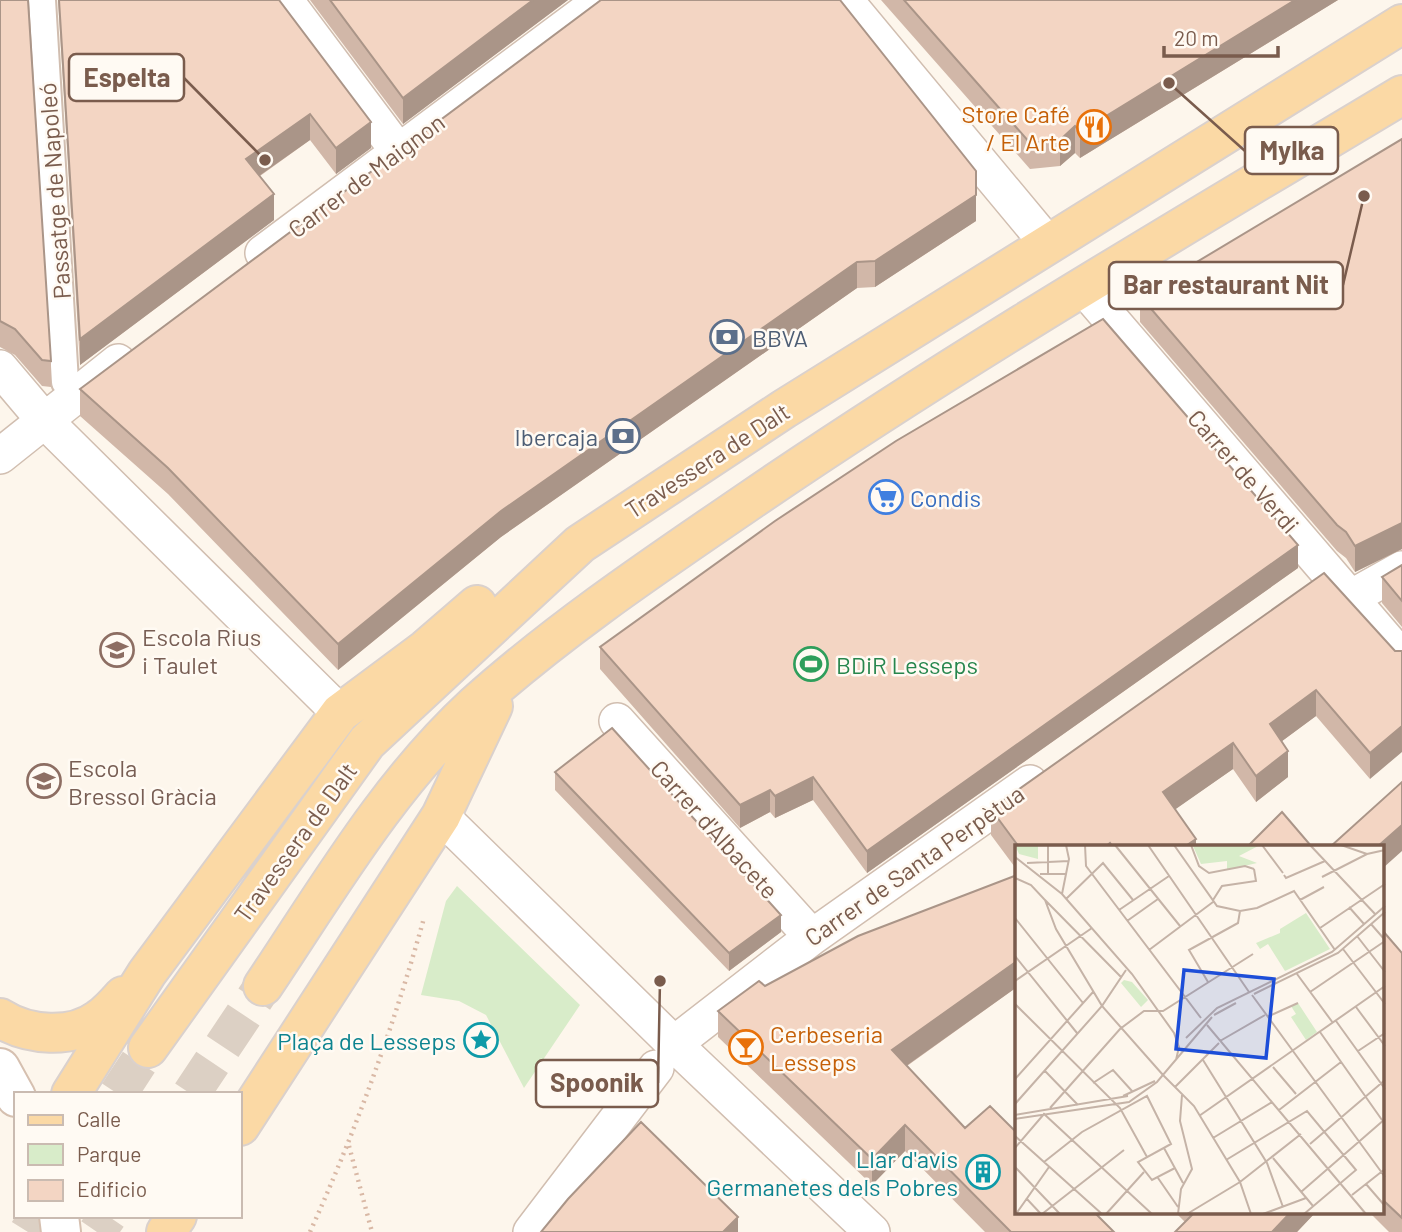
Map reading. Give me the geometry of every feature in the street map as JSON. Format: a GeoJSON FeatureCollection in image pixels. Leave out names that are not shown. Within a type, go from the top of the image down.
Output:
{"type":"FeatureCollection","features":[{"type":"Feature","properties":{"kind":"main road","name":"Travessera de Dalt"},"geometry":{"type":"LineString","coordinates":[[148,1048],[367,742],[580,544],[784,409],[1402,24]]}},
{"type":"Feature","properties":{"kind":"main road","name":"Travessera de Dalt"},"geometry":{"type":"LineString","coordinates":[[263,986],[364,833],[406,780],[475,706],[610,596],[808,460],[1083,287],[1402,95]]}},
{"type":"Feature","properties":{"kind":"main road"},"geometry":{"type":"LineString","coordinates":[[1047,243],[1083,287]]}},
{"type":"Feature","properties":{"kind":"main road"},"geometry":{"type":"LineString","coordinates":[[72,1092],[147,973],[340,713],[426,649],[509,577],[544,558],[580,544]]}},
{"type":"Feature","properties":{"kind":"main road"},"geometry":{"type":"LineString","coordinates":[[242,1123],[441,816],[470,749],[507,680]]}},
{"type":"Feature","properties":{"kind":"main road"},"geometry":{"type":"LineString","coordinates":[[340,713],[441,816]]}},
{"type":"Feature","properties":{"kind":"main road"},"geometry":{"type":"LineString","coordinates":[[0,1018],[24,1030],[48,1033],[82,1029],[100,1019],[147,973]]}},
{"type":"Feature","properties":{"kind":"main road"},"geometry":{"type":"LineString","coordinates":[[0,1068],[14,1093]]}},
{"type":"Feature","properties":{"kind":"street","name":"Passatge de Napoleó"},"geometry":{"type":"LineString","coordinates":[[42,0],[65,382]]}},
{"type":"Feature","properties":{"kind":"street"},"geometry":{"type":"LineString","coordinates":[[285,0],[398,151]]}},
{"type":"Feature","properties":{"kind":"street","name":"Carrer de Maignon"},"geometry":{"type":"LineString","coordinates":[[232,276],[602,0]]}},
{"type":"Feature","properties":{"kind":"street"},"geometry":{"type":"LineString","coordinates":[[845,0],[1047,243]]}},
{"type":"Feature","properties":{"kind":"street","name":"Carrer de Verdi"},"geometry":{"type":"LineString","coordinates":[[1083,287],[1319,579],[1352,597],[1402,657]]}},
{"type":"Feature","properties":{"kind":"street"},"geometry":{"type":"LineString","coordinates":[[0,456],[144,342]]}},
{"type":"Feature","properties":{"kind":"street"},"geometry":{"type":"LineString","coordinates":[[0,368],[44,420],[340,713]]}},
{"type":"Feature","properties":{"kind":"street"},"geometry":{"type":"LineString","coordinates":[[1352,597],[1402,569]]}},
{"type":"Feature","properties":{"kind":"street","name":"Carrer d'Albacete"},"geometry":{"type":"LineString","coordinates":[[617,721],[812,937]]}},
{"type":"Feature","properties":{"kind":"street","name":"Carrer de Santa Perpètua"},"geometry":{"type":"LineString","coordinates":[[665,1056],[812,937],[1060,762]]}},
{"type":"Feature","properties":{"kind":"street"},"geometry":{"type":"LineString","coordinates":[[441,816],[665,1056],[872,1232]]}},
{"type":"Feature","properties":{"kind":"street"},"geometry":{"type":"LineString","coordinates":[[531,1232],[665,1056]]}},
{"type":"Feature","properties":{"kind":"path"},"geometry":{"type":"LineString","coordinates":[[310,1232],[349,1145],[401,999],[425,912]]}},
{"type":"Feature","properties":{"kind":"path"},"geometry":{"type":"LineString","coordinates":[[349,1145],[372,1232]]}},
{"type":"Feature","properties":{"kind":"green space"},"geometry":{"type":"Polygon","coordinates":[[[457,886],[580,1005],[524,1088],[486,1015],[459,1001],[421,995],[446,901],[457,886]]]}},
{"type":"Feature","properties":{"kind":"building"},"geometry":{"type":"Polygon","coordinates":[[[0,0],[28,0],[51,361],[42,360],[15,329],[0,321],[0,0]]]}},
{"type":"Feature","properties":{"kind":"building"},"geometry":{"type":"Polygon","coordinates":[[[59,0],[279,0],[371,122],[336,148],[310,114],[246,159],[274,194],[80,339],[59,0]]]}},
{"type":"Feature","properties":{"kind":"building"},"geometry":{"type":"Polygon","coordinates":[[[330,0],[533,0],[403,98],[330,0]]]}},
{"type":"Feature","properties":{"kind":"building"},"geometry":{"type":"Polygon","coordinates":[[[601,0],[840,0],[976,171],[976,195],[875,261],[857,262],[501,511],[338,644],[168,468],[80,389],[601,0]]]}},
{"type":"Feature","properties":{"kind":"building"},"geometry":{"type":"Polygon","coordinates":[[[904,0],[1295,0],[1080,132],[1075,126],[1060,140],[1030,143],[904,0]]]}},
{"type":"Feature","properties":{"kind":"building"},"geometry":{"type":"Polygon","coordinates":[[[1402,139],[1402,523],[1355,546],[1346,532],[1337,525],[1140,296],[1402,139]]]}},
{"type":"Feature","properties":{"kind":"building"},"geometry":{"type":"Polygon","coordinates":[[[1103,319],[1298,545],[867,851],[813,777],[775,796],[770,790],[740,805],[600,647],[775,521],[896,441],[1103,319]]]}},
{"type":"Feature","properties":{"kind":"building"},"geometry":{"type":"Polygon","coordinates":[[[1402,565],[1402,601],[1382,577],[1402,565]]]}},
{"type":"Feature","properties":{"kind":"building"},"geometry":{"type":"Polygon","coordinates":[[[1324,573],[1395,651],[1402,651],[1402,726],[1370,753],[1316,690],[1270,724],[1288,751],[1256,776],[1233,743],[1163,792],[1196,839],[1187,845],[1018,845],[991,809],[1324,573]]]}},
{"type":"Feature","properties":{"kind":"building"},"geometry":{"type":"Polygon","coordinates":[[[612,728],[781,915],[729,953],[555,772],[612,728]]]}},
{"type":"Feature","properties":{"kind":"building"},"geometry":{"type":"Polygon","coordinates":[[[1402,782],[1402,825],[1379,845],[1332,845],[1402,782]]]}},
{"type":"Feature","properties":{"kind":"building"},"geometry":{"type":"Polygon","coordinates":[[[1282,812],[1310,845],[1249,845],[1282,812]]]}},
{"type":"Feature","properties":{"kind":"building"},"geometry":{"type":"Polygon","coordinates":[[[1015,876],[1015,962],[892,1050],[965,1128],[990,1106],[1015,1131],[1015,1214],[1096,1214],[1114,1232],[1011,1232],[905,1125],[872,1159],[718,1011],[759,981],[765,986],[858,936],[1015,876]]]}},
{"type":"Feature","properties":{"kind":"building"},"geometry":{"type":"Polygon","coordinates":[[[1384,932],[1402,953],[1402,1218],[1384,1201],[1384,932]]]}},
{"type":"Feature","properties":{"kind":"building"},"geometry":{"type":"Polygon","coordinates":[[[641,1122],[738,1217],[723,1232],[541,1232],[568,1199],[641,1122]]]}},
{"type":"Feature","properties":{"kind":"building"},"geometry":{"type":"Polygon","coordinates":[[[1193,1214],[1289,1214],[1272,1232],[1175,1232],[1193,1214]]]}},
{"type":"Feature","properties":{"kind":"tunnel"},"geometry":{"type":"LineString","coordinates":[[192,1092],[263,986]]}},
{"type":"Feature","properties":{"kind":"tunnel"},"geometry":{"type":"LineString","coordinates":[[119,1092],[148,1048]]}},
{"type":"Feature","properties":{"kind":"tunnel"},"geometry":{"type":"LineString","coordinates":[[28,1232],[37,1218]]}},
{"type":"Feature","properties":{"kind":"tunnel"},"geometry":{"type":"LineString","coordinates":[[97,1232],[107,1218]]}},
{"type":"Feature","properties":{"kind":"place","name":"Mylka"},"geometry":{"type":"Point","coordinates":[1169,83]}},
{"type":"Feature","properties":{"kind":"place","name":"Store Café / El Arte"},"geometry":{"type":"Point","coordinates":[1094,127]}},
{"type":"Feature","properties":{"kind":"place","name":"Espelta"},"geometry":{"type":"Point","coordinates":[265,160]}},
{"type":"Feature","properties":{"kind":"place","name":"Bar restaurant Nit"},"geometry":{"type":"Point","coordinates":[1364,196]}},
{"type":"Feature","properties":{"kind":"place","name":"BBVA"},"geometry":{"type":"Point","coordinates":[727,337]}},
{"type":"Feature","properties":{"kind":"place","name":"Ibercaja"},"geometry":{"type":"Point","coordinates":[623,436]}},
{"type":"Feature","properties":{"kind":"place","name":"Condis"},"geometry":{"type":"Point","coordinates":[886,497]}},
{"type":"Feature","properties":{"kind":"place","name":"Escola Rius i Taulet"},"geometry":{"type":"Point","coordinates":[117,650]}},
{"type":"Feature","properties":{"kind":"place","name":"BDiR Lesseps"},"geometry":{"type":"Point","coordinates":[811,664]}},
{"type":"Feature","properties":{"kind":"place","name":"Escola Bressol Gràcia"},"geometry":{"type":"Point","coordinates":[44,781]}},
{"type":"Feature","properties":{"kind":"place","name":"Spoonik"},"geometry":{"type":"Point","coordinates":[660,981]}},
{"type":"Feature","properties":{"kind":"place","name":"Plaça de Lesseps"},"geometry":{"type":"Point","coordinates":[481,1040]}},
{"type":"Feature","properties":{"kind":"place","name":"Cerbeseria Lesseps"},"geometry":{"type":"Point","coordinates":[746,1047]}},
{"type":"Feature","properties":{"kind":"place","name":"Llar d'avis Germanetes dels Pobres"},"geometry":{"type":"Point","coordinates":[983,1172]}}]}
